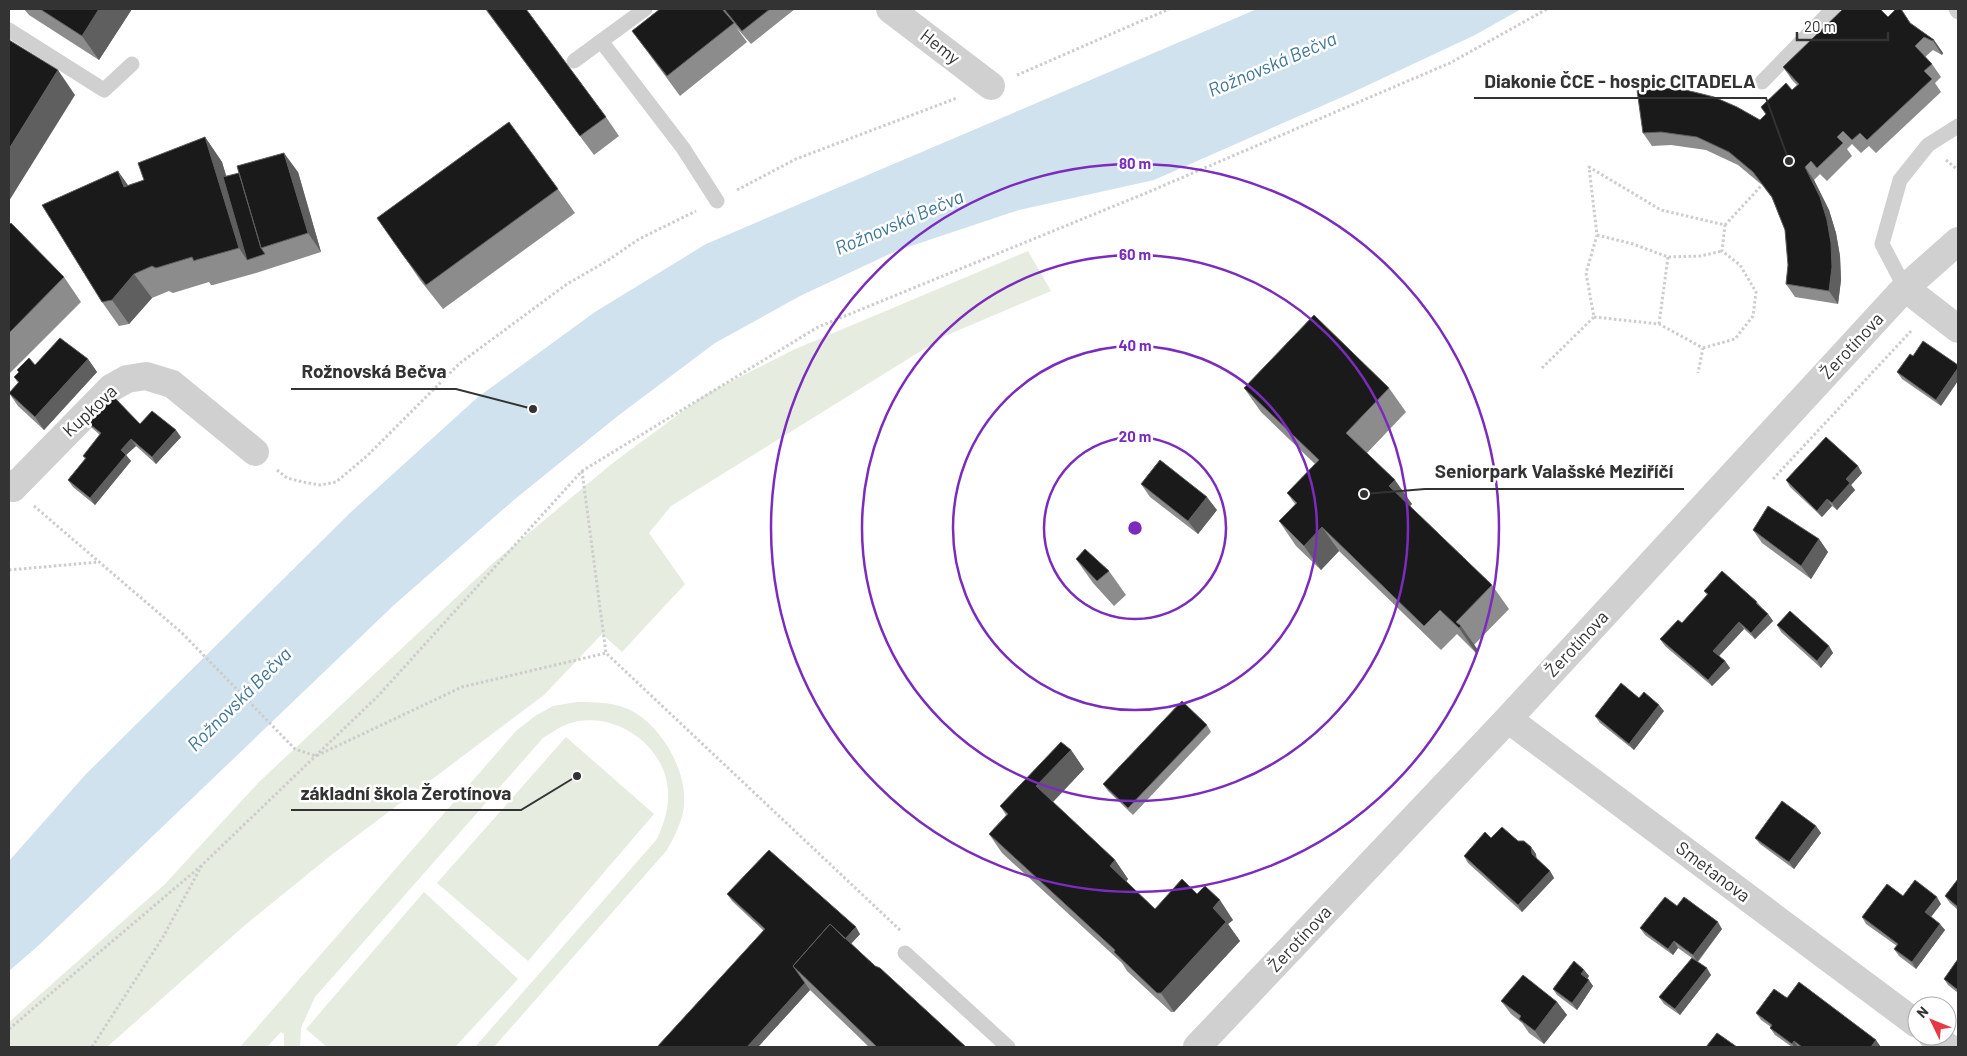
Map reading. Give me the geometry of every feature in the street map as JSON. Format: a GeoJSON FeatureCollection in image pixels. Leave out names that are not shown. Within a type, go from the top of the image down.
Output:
{"type":"FeatureCollection","features":[{"type":"Feature","properties":{"kind":"street","name":"Hemy"},"geometry":{"type":"LineString","coordinates":[[890,9],[990,86]]}},
{"type":"Feature","properties":{"kind":"street","name":"Žerotínova"},"geometry":{"type":"LineString","coordinates":[[1197,1047],[1508,719],[1905,288],[1958,241]]}},
{"type":"Feature","properties":{"kind":"street"},"geometry":{"type":"LineString","coordinates":[[1905,288],[1958,329]]}},
{"type":"Feature","properties":{"kind":"street","name":"Kupkova"},"geometry":{"type":"LineString","coordinates":[[10,489],[111,388],[127,379],[146,376],[172,384],[256,452]]}},
{"type":"Feature","properties":{"kind":"street","name":"Smetanova"},"geometry":{"type":"LineString","coordinates":[[1508,719],[1907,1017]]}},
{"type":"Feature","properties":{"kind":"lane"},"geometry":{"type":"LineString","coordinates":[[574,61],[645,9]]}},
{"type":"Feature","properties":{"kind":"lane"},"geometry":{"type":"LineString","coordinates":[[1762,82],[1833,9]]}},
{"type":"Feature","properties":{"kind":"lane"},"geometry":{"type":"LineString","coordinates":[[9,30],[104,90],[132,64]]}},
{"type":"Feature","properties":{"kind":"lane"},"geometry":{"type":"LineString","coordinates":[[602,41],[683,148],[717,201]]}},
{"type":"Feature","properties":{"kind":"lane"},"geometry":{"type":"LineString","coordinates":[[1905,288],[1882,244],[1900,180],[1928,145],[1958,126]]}},
{"type":"Feature","properties":{"kind":"lane"},"geometry":{"type":"LineString","coordinates":[[905,953],[1008,1047]]}},
{"type":"Feature","properties":{"kind":"path"},"geometry":{"type":"LineString","coordinates":[[256,452],[287,478],[320,485],[336,482],[367,456],[460,362],[567,284],[607,261],[638,239],[717,201],[796,159],[990,86],[1169,9]]}},
{"type":"Feature","properties":{"kind":"path"},"geometry":{"type":"LineString","coordinates":[[9,1029],[202,865],[378,696],[582,471],[818,327],[1146,193],[1450,64],[1548,9]]}},
{"type":"Feature","properties":{"kind":"path"},"geometry":{"type":"LineString","coordinates":[[1594,317],[1586,273],[1597,235],[1589,167],[1661,210],[1724,225]]}},
{"type":"Feature","properties":{"kind":"path"},"geometry":{"type":"LineString","coordinates":[[1722,251],[1724,225],[1762,185]]}},
{"type":"Feature","properties":{"kind":"path"},"geometry":{"type":"LineString","coordinates":[[1597,235],[1633,244],[1668,257],[1701,256],[1722,251]]}},
{"type":"Feature","properties":{"kind":"path"},"geometry":{"type":"LineString","coordinates":[[1594,317],[1659,324],[1703,348],[1735,339],[1753,316],[1756,292],[1740,266],[1722,251]]}},
{"type":"Feature","properties":{"kind":"path"},"geometry":{"type":"LineString","coordinates":[[1659,324],[1668,257]]}},
{"type":"Feature","properties":{"kind":"path"},"geometry":{"type":"LineString","coordinates":[[1542,368],[1594,317]]}},
{"type":"Feature","properties":{"kind":"path"},"geometry":{"type":"LineString","coordinates":[[1769,482],[1918,324]]}},
{"type":"Feature","properties":{"kind":"path"},"geometry":{"type":"LineString","coordinates":[[1698,373],[1703,348]]}},
{"type":"Feature","properties":{"kind":"path"},"geometry":{"type":"LineString","coordinates":[[582,471],[606,653],[900,929],[905,953]]}},
{"type":"Feature","properties":{"kind":"path"},"geometry":{"type":"LineString","coordinates":[[10,489],[100,562],[182,633],[294,749],[316,756],[462,687],[606,653]]}},
{"type":"Feature","properties":{"kind":"path"},"geometry":{"type":"LineString","coordinates":[[9,570],[100,562]]}},
{"type":"Feature","properties":{"kind":"path"},"geometry":{"type":"LineString","coordinates":[[92,1047],[163,937],[202,865]]}},
{"type":"Feature","properties":{"kind":"shaded area"},"geometry":{"type":"Polygon","coordinates":[[[1028,251],[1051,291],[945,336],[671,506],[649,533],[685,584],[622,652],[602,634],[544,695],[330,856],[244,926],[107,1047],[9,1047],[9,1022],[165,884],[259,782],[493,563],[614,462],[706,394],[793,350],[1028,251]]]}},
{"type":"Feature","properties":{"kind":"shaded area"},"geometry":{"type":"Polygon","coordinates":[[[577,702],[614,704],[634,712],[645,719],[663,740],[677,764],[684,790],[682,815],[667,850],[494,1047],[475,1047],[657,839],[662,828],[667,810],[668,791],[664,773],[657,757],[631,733],[615,725],[598,721],[580,721],[563,726],[543,738],[315,997],[301,1028],[300,1047],[284,1047],[284,1034],[281,1032],[267,1047],[240,1047],[516,731],[535,716],[553,706],[577,702]]]}},
{"type":"Feature","properties":{"kind":"shaded area"},"geometry":{"type":"Polygon","coordinates":[[[566,737],[654,814],[528,961],[437,883],[566,737]]]}},
{"type":"Feature","properties":{"kind":"shaded area"},"geometry":{"type":"Polygon","coordinates":[[[424,892],[518,979],[455,1047],[327,1047],[306,1029],[424,892]]]}},
{"type":"Feature","properties":{"kind":"water"},"geometry":{"type":"Polygon","coordinates":[[[1257,9],[1521,9],[1475,35],[1349,94],[1154,180],[1019,210],[896,251],[800,296],[715,343],[619,415],[515,499],[394,605],[39,945],[9,971],[9,861],[86,774],[351,512],[478,397],[595,312],[706,244],[1257,9]]]}},
{"type":"Feature","properties":{"kind":"building"},"geometry":{"type":"Polygon","coordinates":[[[40,9],[99,9],[82,36],[40,9]]]}},
{"type":"Feature","properties":{"kind":"building"},"geometry":{"type":"Polygon","coordinates":[[[486,9],[526,9],[606,117],[580,136],[486,9]]]}},
{"type":"Feature","properties":{"kind":"building"},"geometry":{"type":"Polygon","coordinates":[[[660,9],[722,9],[734,23],[667,76],[632,31],[660,9]]]}},
{"type":"Feature","properties":{"kind":"building"},"geometry":{"type":"Polygon","coordinates":[[[724,9],[770,9],[742,31],[724,9]]]}},
{"type":"Feature","properties":{"kind":"building"},"geometry":{"type":"Polygon","coordinates":[[[1843,9],[1880,9],[1888,17],[1896,9],[1901,9],[1910,23],[1934,40],[1924,37],[1915,46],[1932,64],[1924,71],[1932,79],[1867,140],[1860,133],[1852,140],[1843,131],[1837,137],[1843,143],[1817,168],[1811,161],[1805,167],[1820,197],[1827,220],[1831,243],[1832,267],[1829,291],[1786,284],[1788,265],[1785,230],[1772,197],[1753,172],[1729,152],[1697,137],[1661,132],[1643,133],[1637,90],[1662,88],[1686,90],[1714,97],[1760,120],[1766,114],[1761,107],[1786,83],[1792,90],[1799,84],[1783,67],[1843,9]]]}},
{"type":"Feature","properties":{"kind":"building"},"geometry":{"type":"Polygon","coordinates":[[[9,40],[58,70],[9,149],[9,40]]]}},
{"type":"Feature","properties":{"kind":"building"},"geometry":{"type":"Polygon","coordinates":[[[509,122],[558,189],[426,285],[377,218],[509,122]]]}},
{"type":"Feature","properties":{"kind":"building"},"geometry":{"type":"Polygon","coordinates":[[[205,137],[239,248],[194,261],[192,257],[156,268],[152,266],[134,274],[112,300],[102,302],[42,205],[118,171],[124,187],[144,180],[138,163],[205,137]]]}},
{"type":"Feature","properties":{"kind":"building"},"geometry":{"type":"Polygon","coordinates":[[[284,153],[308,233],[261,248],[237,166],[284,153]]]}},
{"type":"Feature","properties":{"kind":"building"},"geometry":{"type":"Polygon","coordinates":[[[239,173],[261,248],[265,254],[247,260],[223,177],[239,173]]]}},
{"type":"Feature","properties":{"kind":"building"},"geometry":{"type":"Polygon","coordinates":[[[11,223],[64,277],[9,333],[9,225],[11,223]]]}},
{"type":"Feature","properties":{"kind":"building"},"geometry":{"type":"Polygon","coordinates":[[[1314,315],[1389,388],[1346,433],[1395,480],[1389,486],[1492,585],[1456,622],[1461,626],[1459,628],[1440,610],[1424,626],[1322,527],[1304,546],[1279,521],[1297,503],[1287,493],[1319,460],[1244,388],[1314,315]]]}},
{"type":"Feature","properties":{"kind":"building"},"geometry":{"type":"Polygon","coordinates":[[[60,338],[88,359],[35,417],[9,393],[19,382],[14,377],[19,372],[17,370],[29,358],[35,365],[60,338]]]}},
{"type":"Feature","properties":{"kind":"building"},"geometry":{"type":"Polygon","coordinates":[[[1923,341],[1958,365],[1958,368],[1936,400],[1897,372],[1910,354],[1913,356],[1923,341]]]}},
{"type":"Feature","properties":{"kind":"building"},"geometry":{"type":"Polygon","coordinates":[[[112,395],[140,424],[152,411],[176,430],[152,457],[131,439],[121,450],[126,455],[90,498],[68,480],[86,458],[83,456],[101,433],[86,421],[112,395]]]}},
{"type":"Feature","properties":{"kind":"building"},"geometry":{"type":"Polygon","coordinates":[[[1826,437],[1858,466],[1846,479],[1850,483],[1832,503],[1827,499],[1817,511],[1786,480],[1826,437]]]}},
{"type":"Feature","properties":{"kind":"building"},"geometry":{"type":"Polygon","coordinates":[[[1160,460],[1207,497],[1188,521],[1141,484],[1160,460]]]}},
{"type":"Feature","properties":{"kind":"building"},"geometry":{"type":"Polygon","coordinates":[[[1768,506],[1819,539],[1801,566],[1753,530],[1768,506]]]}},
{"type":"Feature","properties":{"kind":"building"},"geometry":{"type":"Polygon","coordinates":[[[1085,549],[1109,571],[1097,581],[1076,559],[1085,549]]]}},
{"type":"Feature","properties":{"kind":"building"},"geometry":{"type":"Polygon","coordinates":[[[1722,571],[1768,614],[1751,633],[1739,622],[1713,651],[1725,661],[1708,680],[1660,639],[1678,620],[1682,623],[1708,594],[1704,591],[1722,571]]]}},
{"type":"Feature","properties":{"kind":"building"},"geometry":{"type":"Polygon","coordinates":[[[1790,611],[1829,646],[1817,661],[1777,625],[1790,611]]]}},
{"type":"Feature","properties":{"kind":"building"},"geometry":{"type":"Polygon","coordinates":[[[1621,683],[1639,698],[1644,692],[1659,705],[1629,744],[1595,716],[1621,683]]]}},
{"type":"Feature","properties":{"kind":"building"},"geometry":{"type":"Polygon","coordinates":[[[1182,701],[1207,725],[1128,808],[1103,784],[1182,701]]]}},
{"type":"Feature","properties":{"kind":"building"},"geometry":{"type":"Polygon","coordinates":[[[1061,742],[1071,750],[1036,786],[1115,860],[1110,866],[1155,909],[1182,879],[1197,894],[1205,886],[1220,900],[1213,908],[1226,922],[1161,993],[1157,993],[1114,952],[1115,950],[989,834],[1008,814],[1000,806],[1061,742]]]}},
{"type":"Feature","properties":{"kind":"building"},"geometry":{"type":"Polygon","coordinates":[[[1782,801],[1816,826],[1789,862],[1755,838],[1782,801]]]}},
{"type":"Feature","properties":{"kind":"building"},"geometry":{"type":"Polygon","coordinates":[[[1502,827],[1518,841],[1524,841],[1531,847],[1532,854],[1550,871],[1518,905],[1464,856],[1485,832],[1491,838],[1502,827]]]}},
{"type":"Feature","properties":{"kind":"building"},"geometry":{"type":"Polygon","coordinates":[[[769,850],[856,927],[845,939],[830,924],[793,966],[805,983],[747,1047],[657,1047],[765,929],[727,894],[769,850]]]}},
{"type":"Feature","properties":{"kind":"building"},"geometry":{"type":"Polygon","coordinates":[[[1958,879],[1958,907],[1945,896],[1958,879]]]}},
{"type":"Feature","properties":{"kind":"building"},"geometry":{"type":"Polygon","coordinates":[[[1915,880],[1937,897],[1925,912],[1940,924],[1912,962],[1894,949],[1898,944],[1862,917],[1887,884],[1903,896],[1915,880]]]}},
{"type":"Feature","properties":{"kind":"building"},"geometry":{"type":"Polygon","coordinates":[[[1665,897],[1677,906],[1684,897],[1718,922],[1693,955],[1674,941],[1668,949],[1640,928],[1665,897]]]}},
{"type":"Feature","properties":{"kind":"building"},"geometry":{"type":"Polygon","coordinates":[[[830,924],[966,1047],[877,1047],[793,966],[830,924]]]}},
{"type":"Feature","properties":{"kind":"building"},"geometry":{"type":"Polygon","coordinates":[[[1692,958],[1707,968],[1675,1009],[1659,997],[1692,958]]]}},
{"type":"Feature","properties":{"kind":"building"},"geometry":{"type":"Polygon","coordinates":[[[1958,959],[1958,990],[1944,979],[1958,959]]]}},
{"type":"Feature","properties":{"kind":"building"},"geometry":{"type":"Polygon","coordinates":[[[1574,961],[1584,970],[1581,974],[1589,980],[1572,1003],[1553,989],[1574,961]]]}},
{"type":"Feature","properties":{"kind":"building"},"geometry":{"type":"Polygon","coordinates":[[[1523,975],[1557,1002],[1535,1031],[1519,1019],[1521,1016],[1501,1001],[1523,975]]]}},
{"type":"Feature","properties":{"kind":"building"},"geometry":{"type":"Polygon","coordinates":[[[1799,982],[1876,1040],[1871,1047],[1802,1047],[1794,1041],[1792,1044],[1770,1028],[1772,1025],[1756,1013],[1774,989],[1787,998],[1799,982]]]}},
{"type":"Feature","properties":{"kind":"building"},"geometry":{"type":"Polygon","coordinates":[[[1717,1033],[1737,1047],[1706,1047],[1717,1033]]]}},
{"type":"Feature","properties":{"kind":"place","name":"Diakonie ČCE - hospic CITADELA"},"geometry":{"type":"Point","coordinates":[1789,161]}},
{"type":"Feature","properties":{"kind":"place","name":"Rožnovská Bečva"},"geometry":{"type":"Point","coordinates":[533,409]}},
{"type":"Feature","properties":{"kind":"place","name":"Seniorpark Valašské Meziříčí"},"geometry":{"type":"Point","coordinates":[1364,494]}},
{"type":"Feature","properties":{"kind":"place","name":"základní škola Žerotínova"},"geometry":{"type":"Point","coordinates":[577,776]}}]}
